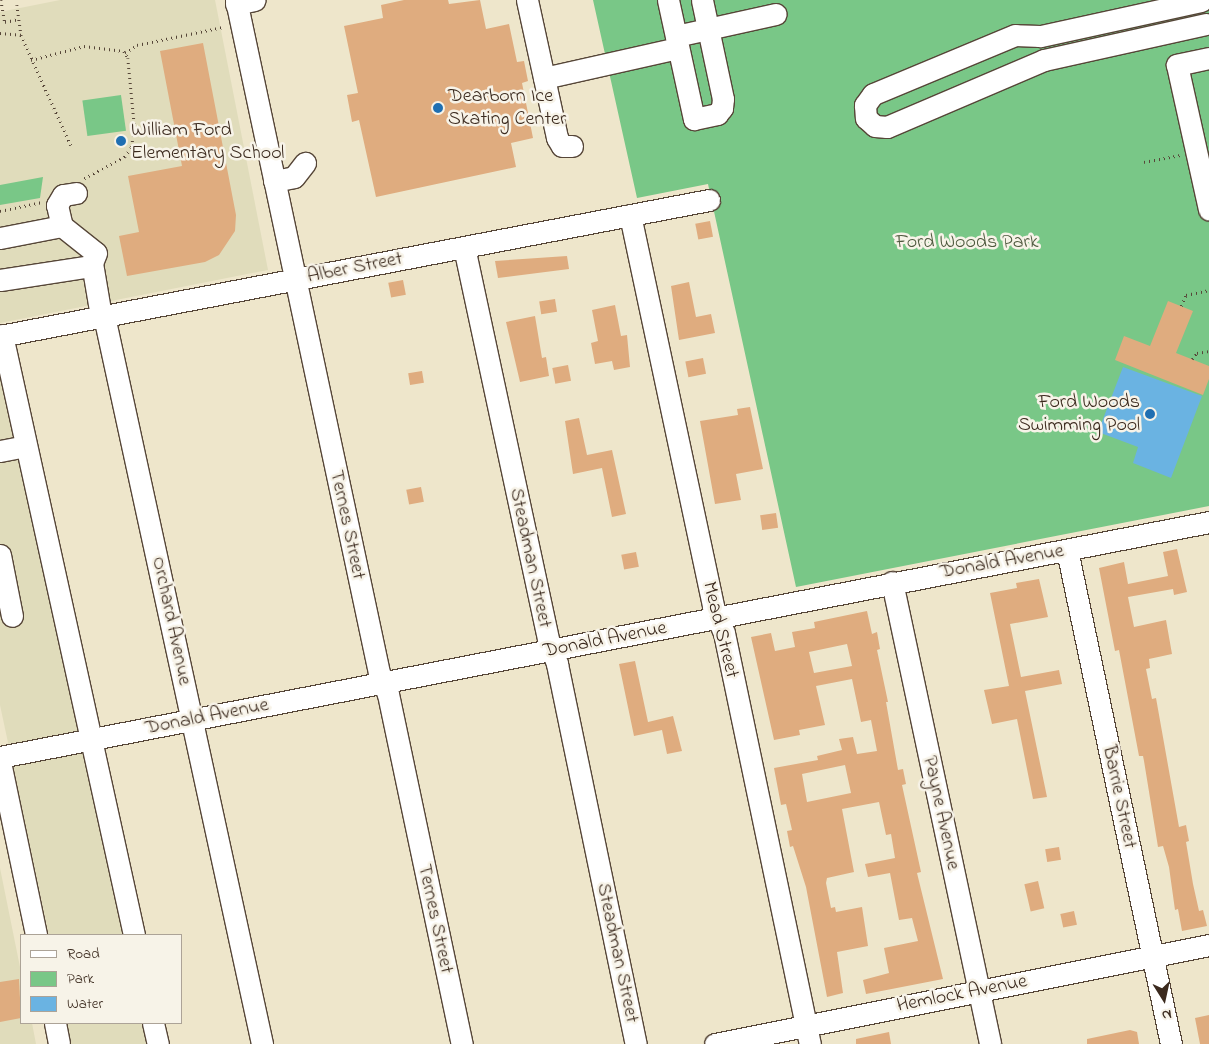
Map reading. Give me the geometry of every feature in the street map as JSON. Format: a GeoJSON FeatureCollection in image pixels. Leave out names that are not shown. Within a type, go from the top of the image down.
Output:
{"type":"FeatureCollection","features":[{"type":"Feature","properties":{"kind":"street"},"geometry":{"type":"LineString","coordinates":[[527,0],[557,138],[562,146],[572,146]]}},
{"type":"Feature","properties":{"kind":"street"},"geometry":{"type":"LineString","coordinates":[[668,0],[694,119],[717,114],[722,108],[723,99],[702,0]]}},
{"type":"Feature","properties":{"kind":"street"},"geometry":{"type":"LineString","coordinates":[[1201,0],[1208,31],[1174,31],[1035,64],[1027,70],[887,127],[875,126],[866,118],[865,105],[873,94],[1015,35],[1027,38],[1145,6],[1201,0]]}},
{"type":"Feature","properties":{"kind":"street","name":"Ternes Street"},"geometry":{"type":"LineString","coordinates":[[242,1],[274,181],[462,1044]]}},
{"type":"Feature","properties":{"kind":"street"},"geometry":{"type":"LineString","coordinates":[[1168,4],[1174,31]]}},
{"type":"Feature","properties":{"kind":"street"},"geometry":{"type":"LineString","coordinates":[[1145,6],[1152,36]]}},
{"type":"Feature","properties":{"kind":"street"},"geometry":{"type":"LineString","coordinates":[[544,78],[677,42],[708,29],[776,14]]}},
{"type":"Feature","properties":{"kind":"street"},"geometry":{"type":"LineString","coordinates":[[1027,38],[1035,64]]}},
{"type":"Feature","properties":{"kind":"street"},"geometry":{"type":"LineString","coordinates":[[1209,58],[1177,65],[1209,209]]}},
{"type":"Feature","properties":{"kind":"street"},"geometry":{"type":"LineString","coordinates":[[274,181],[294,176],[305,163]]}},
{"type":"Feature","properties":{"kind":"street"},"geometry":{"type":"LineString","coordinates":[[0,238],[58,227],[57,205],[63,196],[80,186]]}},
{"type":"Feature","properties":{"kind":"street","name":"Alber Street"},"geometry":{"type":"LineString","coordinates":[[1,336],[630,215],[705,207]]}},
{"type":"Feature","properties":{"kind":"street","name":"Mead Street"},"geometry":{"type":"LineString","coordinates":[[630,215],[808,1035]]}},
{"type":"Feature","properties":{"kind":"street","name":"Orchard Avenue"},"geometry":{"type":"LineString","coordinates":[[58,227],[96,253],[92,266],[262,1044]]}},
{"type":"Feature","properties":{"kind":"street","name":"Steadman Street"},"geometry":{"type":"LineString","coordinates":[[464,247],[636,1044]]}},
{"type":"Feature","properties":{"kind":"street"},"geometry":{"type":"LineString","coordinates":[[0,280],[92,266]]}},
{"type":"Feature","properties":{"kind":"street"},"geometry":{"type":"LineString","coordinates":[[1,336],[4,369],[26,446],[86,729],[93,739],[134,934]]}},
{"type":"Feature","properties":{"kind":"street"},"geometry":{"type":"LineString","coordinates":[[0,451],[26,446]]}},
{"type":"Feature","properties":{"kind":"street","name":"Donald Avenue"},"geometry":{"type":"LineString","coordinates":[[0,757],[718,619],[892,582],[1209,522]]}},
{"type":"Feature","properties":{"kind":"street","name":"Barrie Street"},"geometry":{"type":"LineString","coordinates":[[1067,550],[1172,1044]]}},
{"type":"Feature","properties":{"kind":"street"},"geometry":{"type":"LineString","coordinates":[[0,556],[12,616]]}},
{"type":"Feature","properties":{"kind":"street","name":"Payne Avenue"},"geometry":{"type":"LineString","coordinates":[[892,582],[990,1044]]}},
{"type":"Feature","properties":{"kind":"street"},"geometry":{"type":"LineString","coordinates":[[0,762],[36,934]]}},
{"type":"Feature","properties":{"kind":"street","name":"Hemlock Avenue"},"geometry":{"type":"LineString","coordinates":[[715,1044],[808,1035],[978,991],[1209,945]]}},
{"type":"Feature","properties":{"kind":"street"},"geometry":{"type":"LineString","coordinates":[[55,1024],[59,1044]]}},
{"type":"Feature","properties":{"kind":"street"},"geometry":{"type":"LineString","coordinates":[[153,1024],[158,1044]]}},
{"type":"Feature","properties":{"kind":"path"},"geometry":{"type":"LineString","coordinates":[[1,0],[6,22],[20,19]]}},
{"type":"Feature","properties":{"kind":"path"},"geometry":{"type":"LineString","coordinates":[[17,6],[22,35],[71,145]]}},
{"type":"Feature","properties":{"kind":"path"},"geometry":{"type":"LineString","coordinates":[[32,60],[84,46],[125,53],[137,45],[223,27]]}},
{"type":"Feature","properties":{"kind":"path"},"geometry":{"type":"LineString","coordinates":[[0,33],[22,35]]}},
{"type":"Feature","properties":{"kind":"path"},"geometry":{"type":"LineString","coordinates":[[80,186],[125,157],[131,148],[134,131],[125,53]]}},
{"type":"Feature","properties":{"kind":"path"},"geometry":{"type":"LineString","coordinates":[[1144,162],[1196,152]]}},
{"type":"Feature","properties":{"kind":"path"},"geometry":{"type":"LineString","coordinates":[[0,212],[50,198]]}},
{"type":"Feature","properties":{"kind":"path"},"geometry":{"type":"LineString","coordinates":[[1181,306],[1186,294],[1209,290]]}},
{"type":"Feature","properties":{"kind":"path"},"geometry":{"type":"LineString","coordinates":[[1192,359],[1197,354],[1209,351]]}},
{"type":"Feature","properties":{"kind":"shaded area","name":"William Ford Elementary School"},"geometry":{"type":"Polygon","coordinates":[[[60,0],[215,0],[268,270],[0,323],[0,12],[60,0]]]}},
{"type":"Feature","properties":{"kind":"shaded area"},"geometry":{"type":"Polygon","coordinates":[[[0,352],[139,934],[49,934],[0,705],[0,352]]]}},
{"type":"Feature","properties":{"kind":"shaded area"},"geometry":{"type":"Polygon","coordinates":[[[0,868],[20,967],[20,1024],[32,1024],[36,1044],[0,1044],[0,868]]]}},
{"type":"Feature","properties":{"kind":"shaded area"},"geometry":{"type":"Polygon","coordinates":[[[67,1024],[158,1024],[158,1044],[67,1044],[67,1024]]]}},
{"type":"Feature","properties":{"kind":"green space","name":"Ford Woods Park"},"geometry":{"type":"Polygon","coordinates":[[[593,0],[1209,0],[1209,506],[796,587],[708,184],[637,198],[593,0]]]}},
{"type":"Feature","properties":{"kind":"green space"},"geometry":{"type":"Polygon","coordinates":[[[121,95],[126,131],[87,136],[82,100],[121,95]]]}},
{"type":"Feature","properties":{"kind":"green space"},"geometry":{"type":"Polygon","coordinates":[[[43,177],[40,198],[0,205],[0,185],[43,177]]]}},
{"type":"Feature","properties":{"kind":"water","name":"Ford Woods Swimming Pool"},"geometry":{"type":"Polygon","coordinates":[[[1123,367],[1202,396],[1171,478],[1133,463],[1138,447],[1098,432],[1123,367]]]}},
{"type":"Feature","properties":{"kind":"building","name":"Dearborn Ice Skating Center"},"geometry":{"type":"Polygon","coordinates":[[[404,0],[448,0],[449,4],[480,0],[486,29],[509,24],[517,62],[524,61],[528,81],[522,83],[533,138],[511,143],[516,167],[376,197],[359,120],[352,122],[347,95],[358,93],[344,26],[383,18],[381,5],[404,0]]]}},
{"type":"Feature","properties":{"kind":"building","name":"William Ford Elementary School"},"geometry":{"type":"Polygon","coordinates":[[[203,43],[236,215],[235,231],[219,255],[205,262],[127,276],[119,236],[139,232],[128,176],[182,166],[160,51],[203,43]]]}},
{"type":"Feature","properties":{"kind":"building"},"geometry":{"type":"Polygon","coordinates":[[[710,221],[713,237],[698,240],[695,224],[710,221]]]}},
{"type":"Feature","properties":{"kind":"building"},"geometry":{"type":"Polygon","coordinates":[[[567,256],[569,269],[498,278],[495,261],[567,256]]]}},
{"type":"Feature","properties":{"kind":"building"},"geometry":{"type":"Polygon","coordinates":[[[403,280],[406,295],[391,298],[388,283],[403,280]]]}},
{"type":"Feature","properties":{"kind":"building"},"geometry":{"type":"Polygon","coordinates":[[[689,282],[696,317],[711,314],[715,333],[679,340],[671,286],[689,282]]]}},
{"type":"Feature","properties":{"kind":"building"},"geometry":{"type":"Polygon","coordinates":[[[555,299],[557,312],[541,314],[539,302],[555,299]]]}},
{"type":"Feature","properties":{"kind":"building"},"geometry":{"type":"Polygon","coordinates":[[[1168,301],[1193,311],[1176,353],[1209,366],[1209,379],[1203,395],[1115,360],[1124,336],[1150,346],[1168,301]]]}},
{"type":"Feature","properties":{"kind":"building"},"geometry":{"type":"Polygon","coordinates":[[[615,305],[621,336],[627,335],[630,367],[614,370],[612,361],[595,364],[591,343],[598,341],[592,310],[615,305]]]}},
{"type":"Feature","properties":{"kind":"building"},"geometry":{"type":"Polygon","coordinates":[[[535,316],[542,358],[546,357],[549,376],[520,382],[506,322],[535,316]]]}},
{"type":"Feature","properties":{"kind":"building"},"geometry":{"type":"Polygon","coordinates":[[[703,358],[706,374],[688,377],[685,361],[703,358]]]}},
{"type":"Feature","properties":{"kind":"building"},"geometry":{"type":"Polygon","coordinates":[[[568,365],[571,381],[555,384],[552,368],[568,365]]]}},
{"type":"Feature","properties":{"kind":"building"},"geometry":{"type":"Polygon","coordinates":[[[422,371],[424,383],[410,385],[408,373],[422,371]]]}},
{"type":"Feature","properties":{"kind":"building"},"geometry":{"type":"Polygon","coordinates":[[[750,407],[763,469],[736,474],[741,500],[715,504],[700,421],[738,415],[737,409],[750,407]]]}},
{"type":"Feature","properties":{"kind":"building"},"geometry":{"type":"Polygon","coordinates":[[[579,418],[587,455],[612,450],[626,514],[612,517],[602,468],[573,474],[565,421],[579,418]]]}},
{"type":"Feature","properties":{"kind":"building"},"geometry":{"type":"Polygon","coordinates":[[[421,487],[424,502],[409,505],[406,490],[421,487]]]}},
{"type":"Feature","properties":{"kind":"building"},"geometry":{"type":"Polygon","coordinates":[[[776,513],[778,528],[762,530],[760,515],[776,513]]]}},
{"type":"Feature","properties":{"kind":"building"},"geometry":{"type":"Polygon","coordinates":[[[1177,549],[1187,592],[1174,595],[1173,589],[1128,597],[1134,627],[1166,620],[1172,654],[1149,659],[1150,668],[1146,669],[1152,699],[1156,698],[1179,827],[1186,825],[1189,841],[1186,842],[1193,884],[1199,911],[1203,910],[1207,926],[1182,931],[1178,909],[1175,910],[1169,867],[1163,846],[1158,847],[1143,756],[1139,756],[1119,650],[1115,651],[1099,568],[1124,562],[1128,584],[1168,576],[1163,552],[1177,549]]]}},
{"type":"Feature","properties":{"kind":"building"},"geometry":{"type":"Polygon","coordinates":[[[636,552],[639,567],[624,570],[621,555],[636,552]]]}},
{"type":"Feature","properties":{"kind":"building"},"geometry":{"type":"Polygon","coordinates":[[[1039,579],[1048,617],[1010,624],[1021,677],[1059,670],[1062,684],[1025,691],[1047,797],[1033,799],[1017,719],[992,724],[984,690],[1009,686],[990,593],[1017,588],[1016,583],[1039,579]]]}},
{"type":"Feature","properties":{"kind":"building"},"geometry":{"type":"Polygon","coordinates":[[[867,611],[872,634],[877,632],[880,649],[877,650],[888,702],[886,702],[898,770],[903,769],[906,784],[902,785],[921,872],[917,873],[943,979],[866,994],[863,980],[889,973],[884,948],[918,941],[912,918],[899,920],[890,873],[868,877],[865,864],[895,858],[891,834],[886,835],[879,802],[842,809],[854,872],[827,878],[826,883],[831,908],[835,907],[836,912],[862,907],[868,946],[837,952],[843,993],[827,997],[806,887],[793,846],[790,847],[787,831],[792,830],[786,804],[781,805],[774,768],[818,760],[817,756],[842,750],[839,739],[853,737],[857,754],[877,751],[871,720],[861,722],[852,679],[816,686],[825,725],[799,730],[800,735],[774,740],[751,637],[771,633],[775,651],[795,647],[792,632],[815,628],[814,622],[867,611]],[[847,644],[809,652],[814,673],[852,666],[847,644]],[[845,765],[802,774],[807,802],[851,793],[845,765]]]}},
{"type":"Feature","properties":{"kind":"building"},"geometry":{"type":"Polygon","coordinates":[[[635,661],[648,722],[673,716],[682,751],[667,754],[662,730],[634,736],[619,664],[635,661]]]}},
{"type":"Feature","properties":{"kind":"building"},"geometry":{"type":"Polygon","coordinates":[[[1059,847],[1061,860],[1047,862],[1045,849],[1059,847]]]}},
{"type":"Feature","properties":{"kind":"building"},"geometry":{"type":"Polygon","coordinates":[[[1038,881],[1044,908],[1031,911],[1024,884],[1038,881]]]}},
{"type":"Feature","properties":{"kind":"building"},"geometry":{"type":"Polygon","coordinates":[[[1074,911],[1077,925],[1063,928],[1060,914],[1074,911]]]}},
{"type":"Feature","properties":{"kind":"building"},"geometry":{"type":"Polygon","coordinates":[[[19,979],[20,1018],[0,1022],[0,982],[19,979]]]}},
{"type":"Feature","properties":{"kind":"building"},"geometry":{"type":"Polygon","coordinates":[[[1209,1015],[1209,1044],[1200,1044],[1195,1018],[1209,1015]]]}},
{"type":"Feature","properties":{"kind":"building"},"geometry":{"type":"Polygon","coordinates":[[[1130,1030],[1137,1032],[1139,1044],[1087,1044],[1087,1039],[1130,1030]]]}},
{"type":"Feature","properties":{"kind":"building"},"geometry":{"type":"Polygon","coordinates":[[[889,1032],[891,1044],[856,1044],[856,1039],[889,1032]]]}},
{"type":"Feature","properties":{"kind":"place","name":"Dearborn Ice Skating Center"},"geometry":{"type":"Point","coordinates":[438,108]}},
{"type":"Feature","properties":{"kind":"place","name":"William Ford Elementary School"},"geometry":{"type":"Point","coordinates":[121,141]}},
{"type":"Feature","properties":{"kind":"place","name":"Ford Woods Swimming Pool"},"geometry":{"type":"Point","coordinates":[1150,414]}}]}
